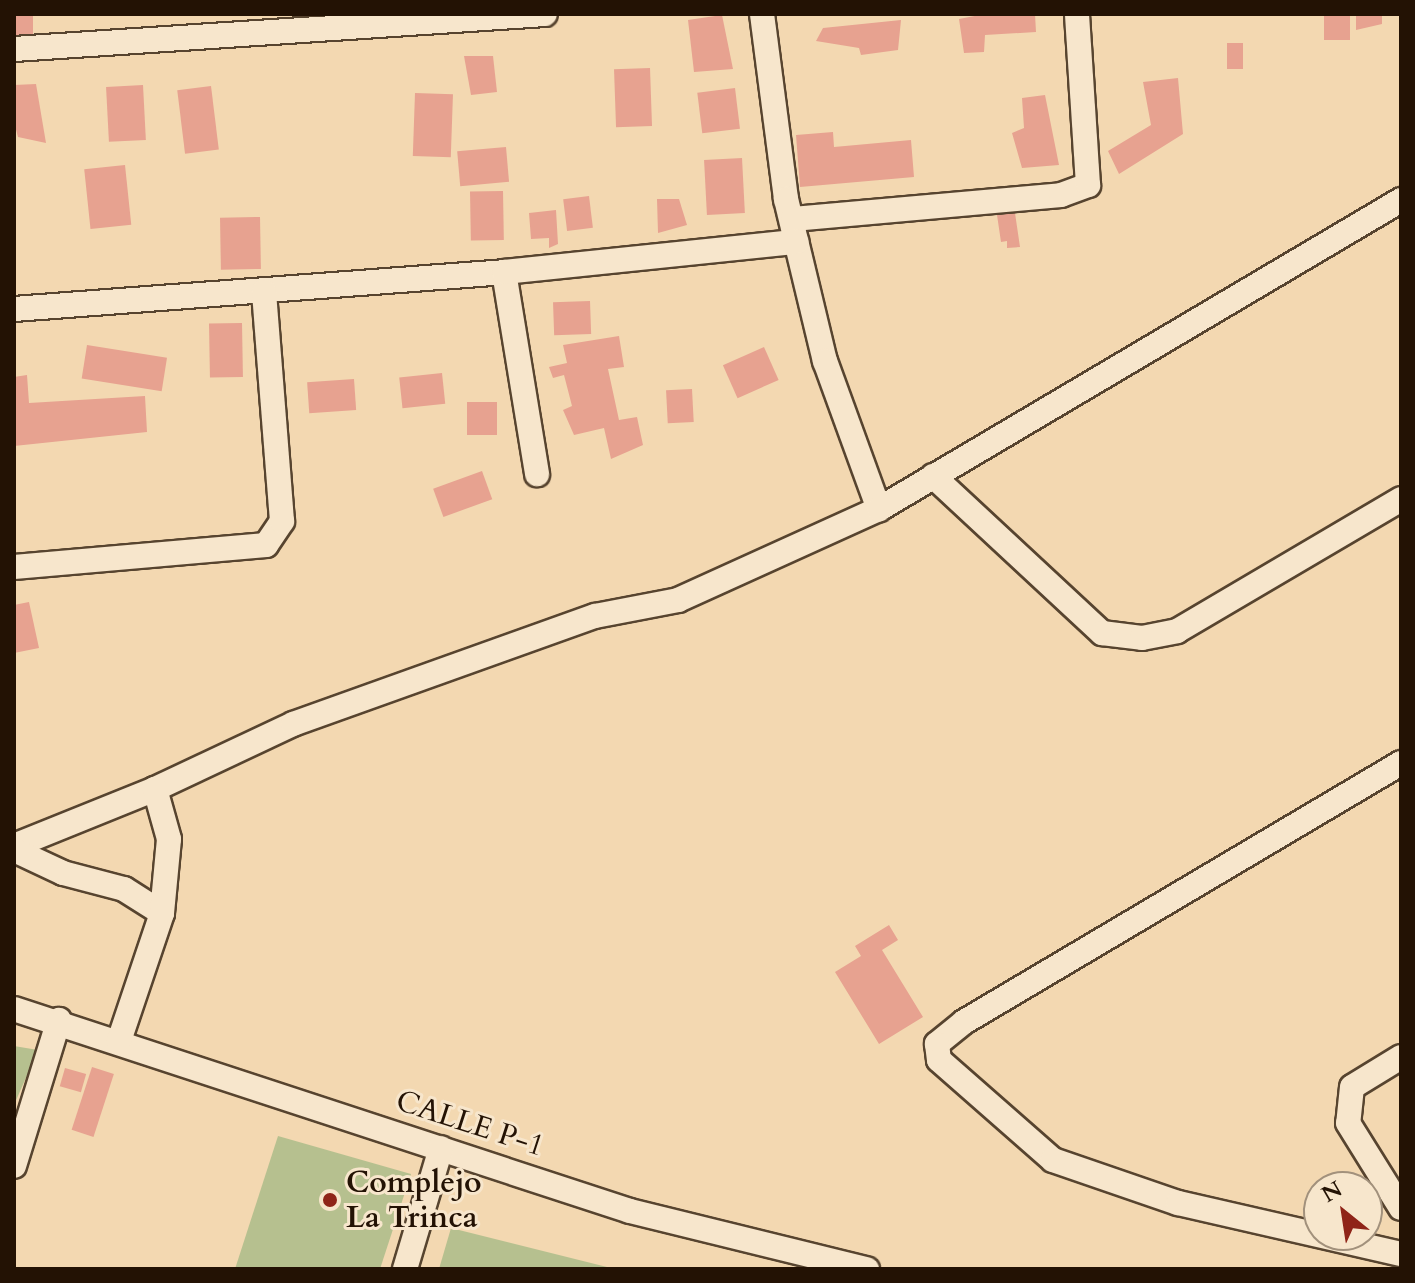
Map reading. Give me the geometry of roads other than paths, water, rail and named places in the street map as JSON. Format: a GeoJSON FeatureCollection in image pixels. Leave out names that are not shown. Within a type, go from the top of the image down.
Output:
{"type":"FeatureCollection","features":[{"type":"Feature","properties":{"kind":"street"},"geometry":{"type":"LineString","coordinates":[[14,49],[545,14]]}},
{"type":"Feature","properties":{"kind":"street"},"geometry":{"type":"LineString","coordinates":[[762,14],[795,230],[825,361],[879,509]]}},
{"type":"Feature","properties":{"kind":"street"},"geometry":{"type":"LineString","coordinates":[[14,309],[504,272],[1061,195],[1088,185],[1077,14]]}},
{"type":"Feature","properties":{"kind":"street"},"geometry":{"type":"LineString","coordinates":[[14,848],[155,789],[293,724],[595,616],[678,600],[879,509],[1401,200]]}},
{"type":"Feature","properties":{"kind":"street"},"geometry":{"type":"LineString","coordinates":[[504,272],[537,474]]}},
{"type":"Feature","properties":{"kind":"street"},"geometry":{"type":"LineString","coordinates":[[14,567],[266,545],[282,521],[264,292]]}},
{"type":"Feature","properties":{"kind":"street"},"geometry":{"type":"LineString","coordinates":[[933,476],[1102,633],[1142,638],[1177,631],[1401,499]]}},
{"type":"Feature","properties":{"kind":"street"},"geometry":{"type":"LineString","coordinates":[[1401,763],[964,1022],[937,1044],[939,1060],[1053,1160],[1178,1203],[1401,1254]]}},
{"type":"Feature","properties":{"kind":"street"},"geometry":{"type":"LineString","coordinates":[[119,1041],[162,913],[169,839],[155,789]]}},
{"type":"Feature","properties":{"kind":"street"},"geometry":{"type":"LineString","coordinates":[[14,848],[63,873],[124,889],[162,913]]}},
{"type":"Feature","properties":{"kind":"street","name":"CALLE P-1"},"geometry":{"type":"LineString","coordinates":[[14,1009],[59,1020],[630,1211],[833,1264],[867,1269]]}},
{"type":"Feature","properties":{"kind":"street"},"geometry":{"type":"LineString","coordinates":[[14,1166],[59,1020]]}},
{"type":"Feature","properties":{"kind":"street"},"geometry":{"type":"LineString","coordinates":[[1401,1057],[1352,1087],[1348,1123],[1401,1208]]}},
{"type":"Feature","properties":{"kind":"street"},"geometry":{"type":"LineString","coordinates":[[405,1269],[441,1148]]}},
{"type":"Feature","properties":{"kind":"place","name":"Complejo La Trinca"},"geometry":{"type":"Point","coordinates":[330,1200]}}]}
